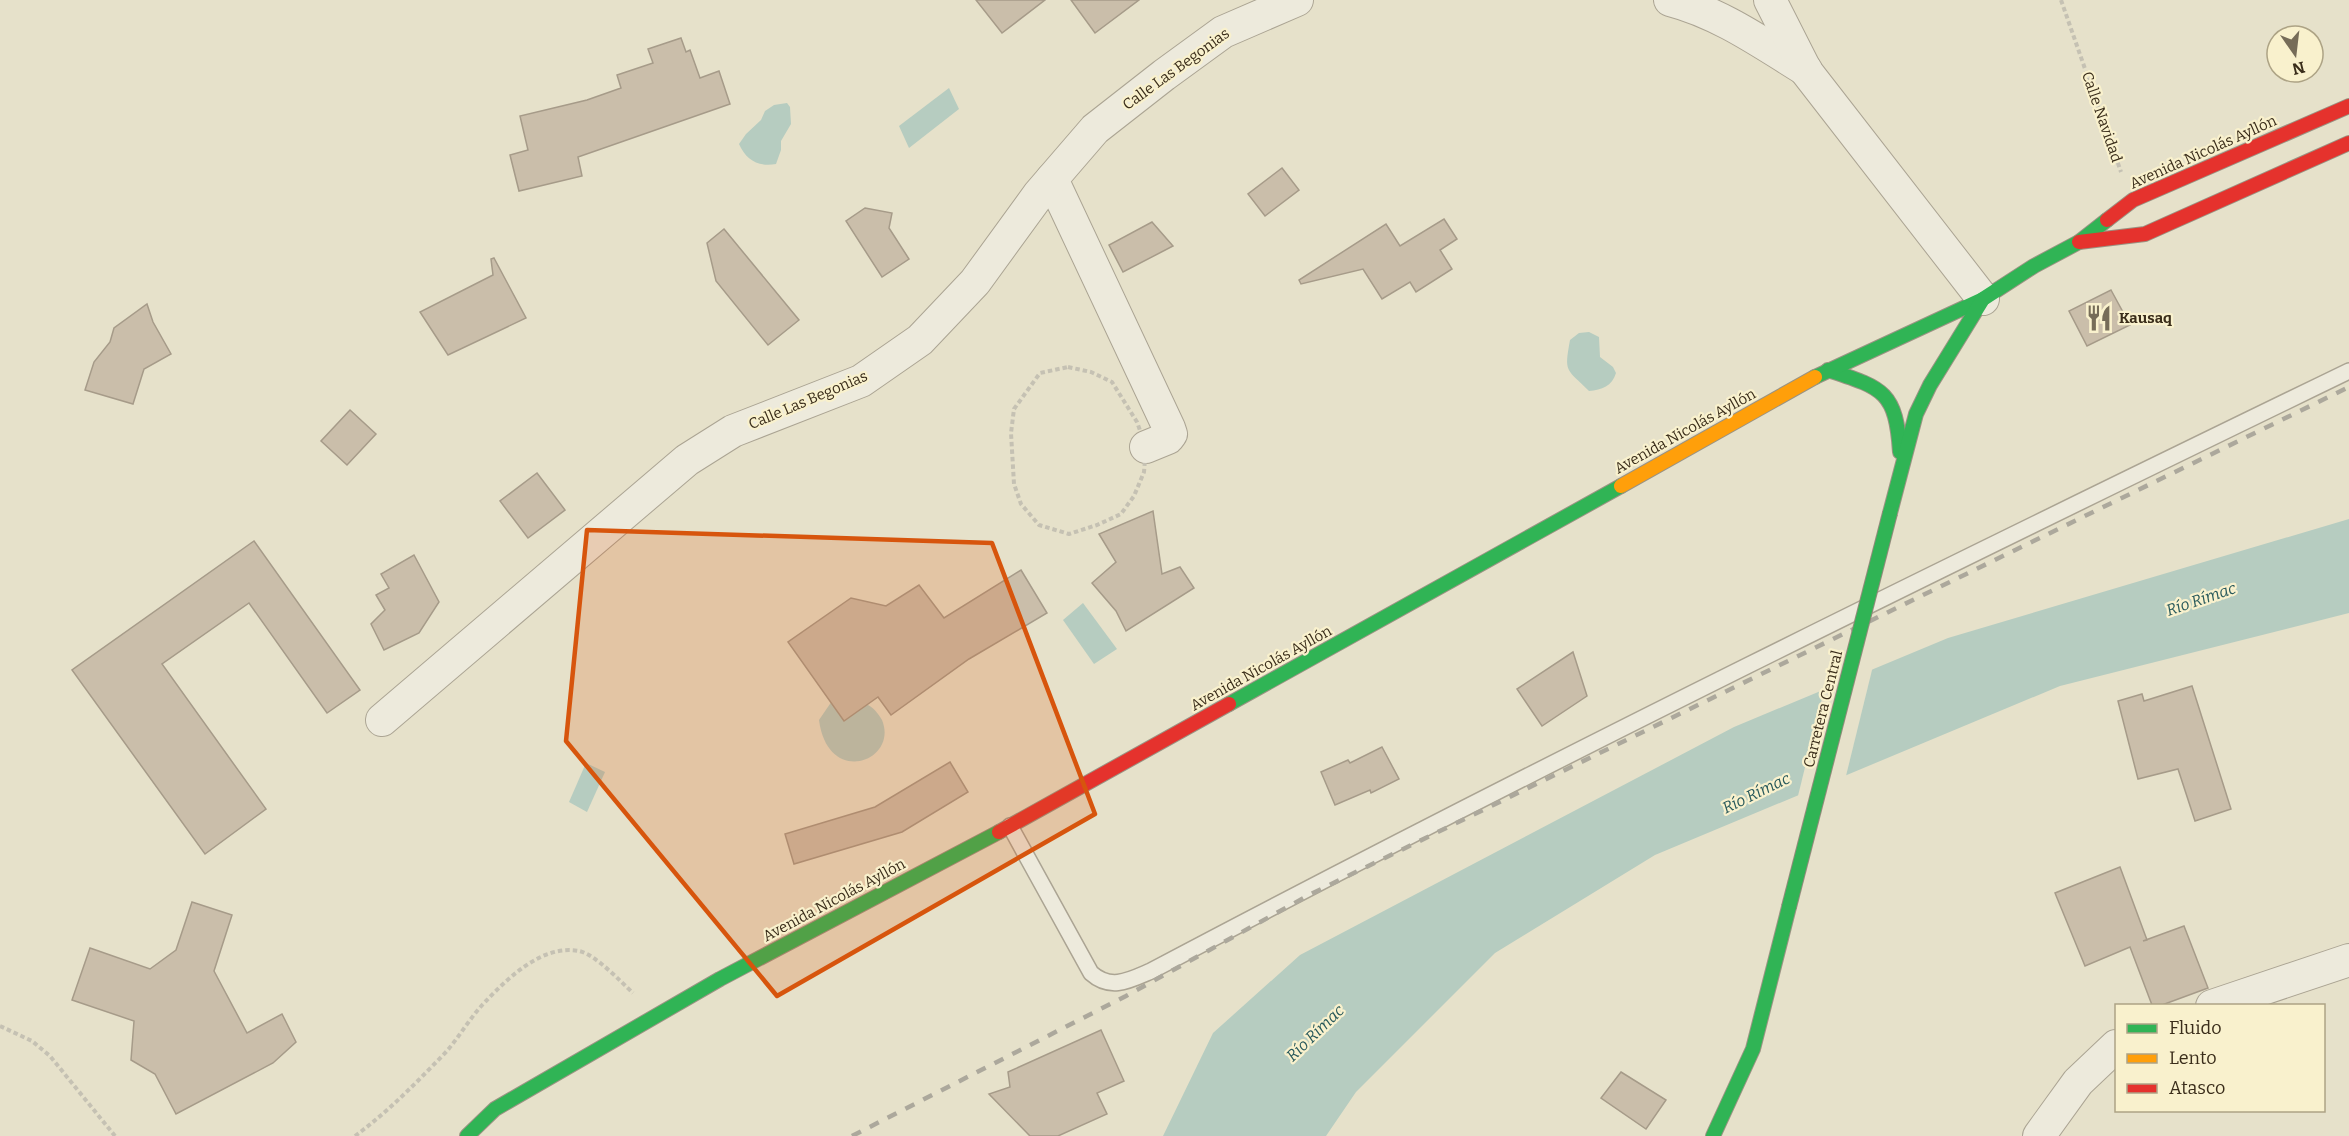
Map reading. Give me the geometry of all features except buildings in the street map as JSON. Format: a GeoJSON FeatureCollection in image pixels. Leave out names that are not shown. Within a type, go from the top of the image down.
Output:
{"type":"FeatureCollection","features":[{"type":"Feature","properties":{"kind":"main road","name":"Avenida Nicolás Ayllón"},"geometry":{"type":"LineString","coordinates":[[467,1136],[495,1110],[720,979],[1010,826],[1828,370],[1983,299],[2034,266],[2079,242],[2133,200],[2349,106]]}},
{"type":"Feature","properties":{"kind":"main road","name":"Avenida Nicolás Ayllón"},"geometry":{"type":"LineString","coordinates":[[2079,242],[2145,234],[2349,143]]}},
{"type":"Feature","properties":{"kind":"main road","name":"Carretera Central"},"geometry":{"type":"LineString","coordinates":[[1713,1136],[1754,1049],[1913,424],[1930,386],[1983,299]]}},
{"type":"Feature","properties":{"kind":"main road"},"geometry":{"type":"LineString","coordinates":[[1828,370],[1876,386],[1892,403],[1899,423],[1901,467]]}},
{"type":"Feature","properties":{"kind":"street","name":"Calle Las Begonias"},"geometry":{"type":"LineString","coordinates":[[382,720],[687,460],[733,431],[861,381],[920,340],[975,282],[1039,194],[1095,129],[1223,32],[1297,0]]}},
{"type":"Feature","properties":{"kind":"street"},"geometry":{"type":"LineString","coordinates":[[1670,0],[1692,6],[1741,29],[1806,71]]}},
{"type":"Feature","properties":{"kind":"street"},"geometry":{"type":"LineString","coordinates":[[1770,0],[1806,71],[1983,299]]}},
{"type":"Feature","properties":{"kind":"street"},"geometry":{"type":"LineString","coordinates":[[1052,179],[1169,428],[1171,434],[1168,438],[1146,447]]}},
{"type":"Feature","properties":{"kind":"street"},"geometry":{"type":"LineString","coordinates":[[2133,200],[2145,234]]}},
{"type":"Feature","properties":{"kind":"street"},"geometry":{"type":"LineString","coordinates":[[2215,1004],[2349,960]]}},
{"type":"Feature","properties":{"kind":"street"},"geometry":{"type":"LineString","coordinates":[[2039,1136],[2078,1082],[2115,1047]]}},
{"type":"Feature","properties":{"kind":"lane"},"geometry":{"type":"LineString","coordinates":[[1010,826],[1091,973],[1104,982],[1120,983],[1151,971],[1343,869],[1912,585],[2349,371]]}},
{"type":"Feature","properties":{"kind":"path","name":"Calle Navidad"},"geometry":{"type":"LineString","coordinates":[[2061,0],[2110,144],[2133,200]]}},
{"type":"Feature","properties":{"kind":"path"},"geometry":{"type":"LineString","coordinates":[[1068,366],[1091,372],[1112,382],[1132,413],[1146,447],[1144,472],[1134,496],[1121,514],[1097,525],[1069,534],[1038,525],[1021,504],[1014,484],[1011,434],[1014,409],[1040,373],[1068,366]]}},
{"type":"Feature","properties":{"kind":"path"},"geometry":{"type":"LineString","coordinates":[[355,1136],[382,1116],[448,1049],[485,1002],[528,963],[554,952],[580,951],[604,965],[659,1015]]}},
{"type":"Feature","properties":{"kind":"path"},"geometry":{"type":"LineString","coordinates":[[0,1026],[32,1041],[50,1056],[115,1136]]}},
{"type":"Feature","properties":{"kind":"highlighted area"},"geometry":{"type":"Polygon","coordinates":[[[587,530],[992,543],[1095,814],[777,996],[566,741],[587,530]]]}},
{"type":"Feature","properties":{"kind":"water"},"geometry":{"type":"Polygon","coordinates":[[[949,88],[959,109],[909,148],[899,126],[949,88]]]}},
{"type":"Feature","properties":{"kind":"water"},"geometry":{"type":"Polygon","coordinates":[[[787,103],[790,107],[791,124],[781,141],[781,150],[776,164],[753,161],[739,144],[761,120],[765,111],[774,105],[787,103]]]}},
{"type":"Feature","properties":{"kind":"water"},"geometry":{"type":"Polygon","coordinates":[[[1589,332],[1599,337],[1600,357],[1613,367],[1616,373],[1606,386],[1589,391],[1571,373],[1567,359],[1570,340],[1579,333],[1589,332]]]}},
{"type":"Feature","properties":{"kind":"water","name":"Río Rímac"},"geometry":{"type":"Polygon","coordinates":[[[2349,519],[2349,613],[2060,686],[1655,855],[1495,953],[1356,1092],[1326,1136],[1163,1136],[1213,1033],[1300,955],[1734,727],[1948,638],[2349,519]]]}},
{"type":"Feature","properties":{"kind":"water"},"geometry":{"type":"Polygon","coordinates":[[[1083,603],[1117,649],[1094,664],[1063,620],[1083,603]]]}},
{"type":"Feature","properties":{"kind":"water"},"geometry":{"type":"Polygon","coordinates":[[[834,698],[866,704],[882,720],[885,735],[881,747],[872,756],[860,761],[847,761],[835,754],[825,741],[819,720],[834,698]]]}},
{"type":"Feature","properties":{"kind":"water"},"geometry":{"type":"Polygon","coordinates":[[[586,763],[605,772],[587,812],[569,802],[586,763]]]}},
{"type":"Feature","properties":{"kind":"pier"},"geometry":{"type":"Polygon","coordinates":[[[1873,666],[1845,780],[1797,800],[1825,686],[1873,666]]]}},
{"type":"Feature","properties":{"kind":"railway"},"geometry":{"type":"LineString","coordinates":[[852,1136],[1126,996],[1311,894],[2349,387]]}},
{"type":"Feature","properties":{"kind":"traffic: fast"},"geometry":{"type":"LineString","coordinates":[[1890,513],[1916,414],[1930,385],[1983,299],[2034,266],[2079,242],[2107,220]]}},
{"type":"Feature","properties":{"kind":"traffic: fast"},"geometry":{"type":"LineString","coordinates":[[1815,377],[1983,299]]}},
{"type":"Feature","properties":{"kind":"traffic: fast"},"geometry":{"type":"LineString","coordinates":[[1828,370],[1862,382],[1883,395],[1895,416],[1900,452]]}},
{"type":"Feature","properties":{"kind":"traffic: fast"},"geometry":{"type":"LineString","coordinates":[[1229,704],[1621,486]]}},
{"type":"Feature","properties":{"kind":"traffic: fast"},"geometry":{"type":"LineString","coordinates":[[1789,907],[1890,513]]}},
{"type":"Feature","properties":{"kind":"traffic: fast"},"geometry":{"type":"LineString","coordinates":[[467,1136],[495,1109],[720,979],[999,832]]}},
{"type":"Feature","properties":{"kind":"traffic: fast"},"geometry":{"type":"LineString","coordinates":[[1713,1136],[1753,1049],[1789,907]]}},
{"type":"Feature","properties":{"kind":"traffic: slow"},"geometry":{"type":"LineString","coordinates":[[1621,486],[1815,377]]}},
{"type":"Feature","properties":{"kind":"traffic: jam"},"geometry":{"type":"LineString","coordinates":[[2107,220],[2133,200],[2349,106]]}},
{"type":"Feature","properties":{"kind":"traffic: jam"},"geometry":{"type":"LineString","coordinates":[[2079,242],[2145,234],[2349,143]]}},
{"type":"Feature","properties":{"kind":"traffic: jam"},"geometry":{"type":"LineString","coordinates":[[999,832],[1229,704]]}},
{"type":"Feature","properties":{"kind":"place","name":"Kausaq"},"geometry":{"type":"Point","coordinates":[2099,318]}}]}
